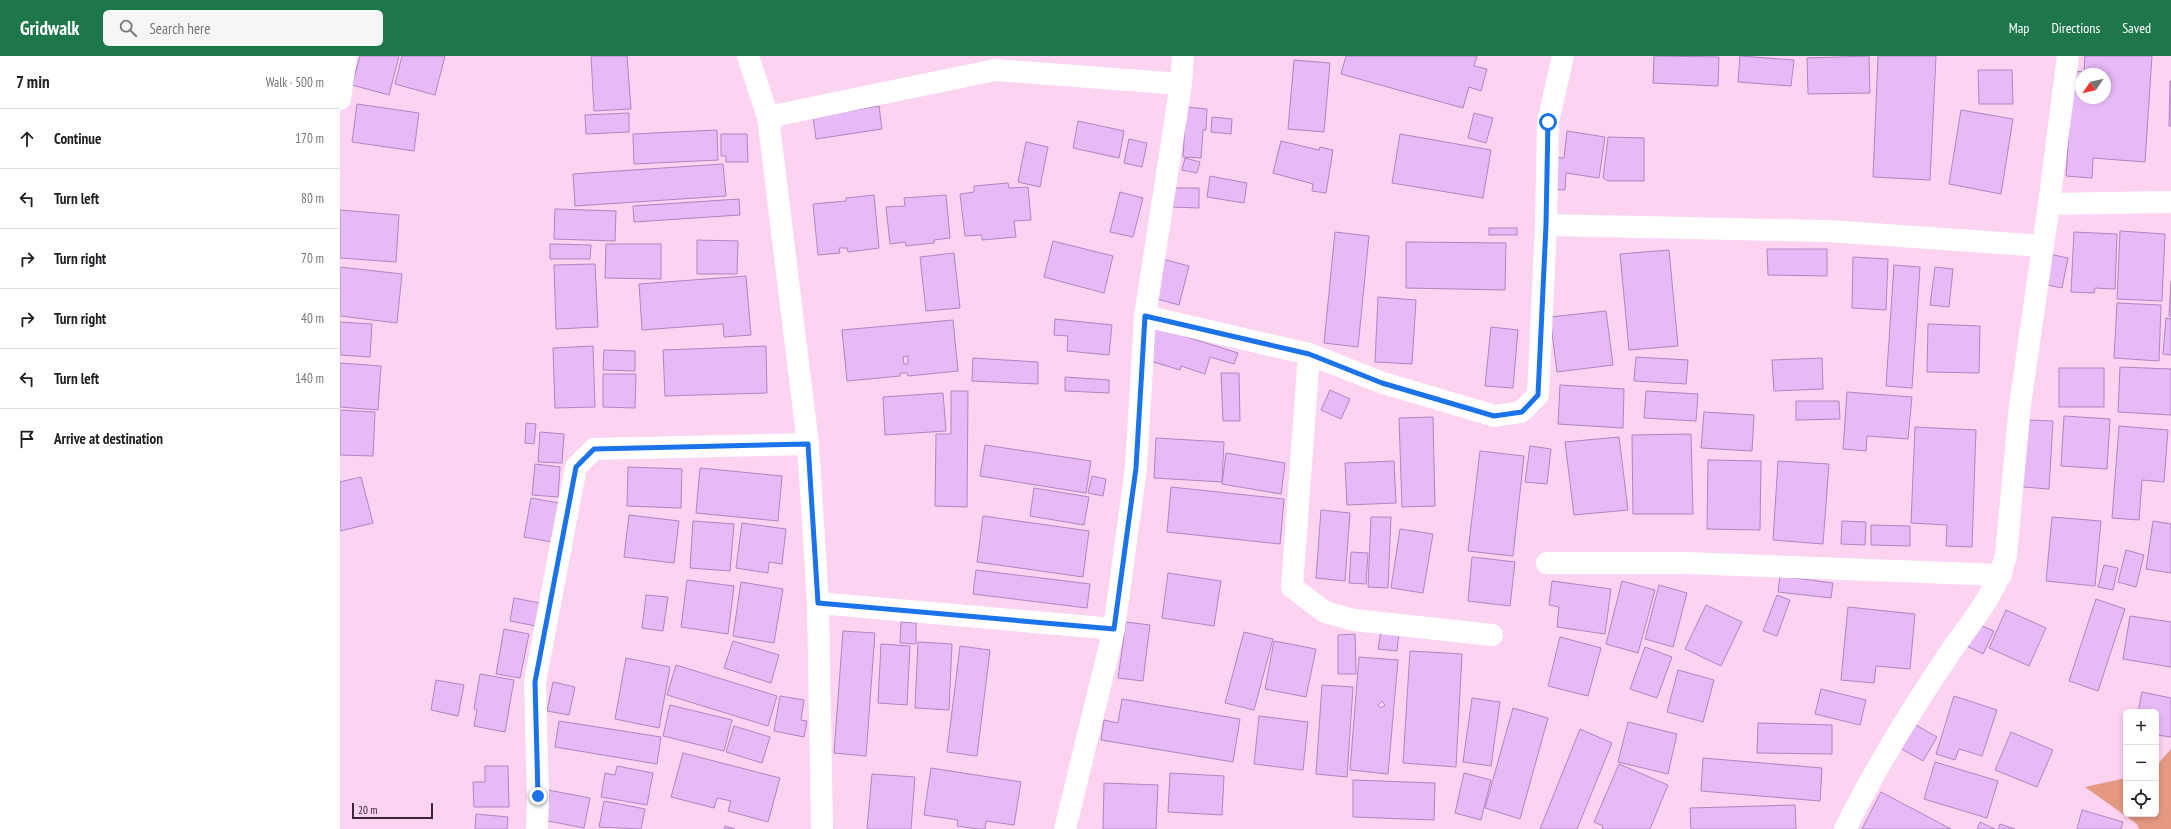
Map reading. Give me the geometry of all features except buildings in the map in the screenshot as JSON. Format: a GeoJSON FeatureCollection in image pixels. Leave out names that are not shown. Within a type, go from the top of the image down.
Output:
{"type":"FeatureCollection","features":[{"type":"Feature","properties":{"kind":"street"},"geometry":{"type":"LineString","coordinates":[[340,99],[346,56]]}},
{"type":"Feature","properties":{"kind":"street"},"geometry":{"type":"LineString","coordinates":[[748,56],[768,117],[808,444],[818,603],[822,829]]}},
{"type":"Feature","properties":{"kind":"street"},"geometry":{"type":"LineString","coordinates":[[1065,829],[1114,629],[1136,468],[1145,316],[1181,84],[1183,56]]}},
{"type":"Feature","properties":{"kind":"street"},"geometry":{"type":"LineString","coordinates":[[1145,316],[1309,354],[1382,383],[1494,416],[1522,412],[1538,395],[1546,225],[1548,122],[1563,56]]}},
{"type":"Feature","properties":{"kind":"street"},"geometry":{"type":"LineString","coordinates":[[1845,829],[1868,783],[1947,657],[1992,592],[2001,575],[2006,555],[2020,405],[2049,204],[2068,56]]}},
{"type":"Feature","properties":{"kind":"street"},"geometry":{"type":"LineString","coordinates":[[768,117],[995,70],[1181,84]]}},
{"type":"Feature","properties":{"kind":"street"},"geometry":{"type":"LineString","coordinates":[[2049,204],[2171,202]]}},
{"type":"Feature","properties":{"kind":"street"},"geometry":{"type":"LineString","coordinates":[[1546,225],[1829,231],[2043,246]]}},
{"type":"Feature","properties":{"kind":"street"},"geometry":{"type":"LineString","coordinates":[[1309,354],[1292,587],[1325,612],[1354,620],[1492,635]]}},
{"type":"Feature","properties":{"kind":"street"},"geometry":{"type":"LineString","coordinates":[[537,829],[538,796],[535,682],[576,467],[594,449],[808,444]]}},
{"type":"Feature","properties":{"kind":"street"},"geometry":{"type":"LineString","coordinates":[[1547,563],[1685,563],[2001,575]]}},
{"type":"Feature","properties":{"kind":"street"},"geometry":{"type":"LineString","coordinates":[[818,603],[1114,629]]}},
{"type":"Feature","properties":{"kind":"shaded area"},"geometry":{"type":"Polygon","coordinates":[[[2171,749],[2171,829],[2139,829],[2137,824],[2127,817],[2159,817],[2159,763],[2171,749]]]}},
{"type":"Feature","properties":{"kind":"shaded area"},"geometry":{"type":"Polygon","coordinates":[[[2123,779],[2123,814],[2085,787],[2123,779]]]}},
{"type":"Feature","properties":{"kind":"route"},"geometry":{"type":"LineString","coordinates":[[538,796],[535,682],[576,467],[594,449],[808,444],[818,603],[1114,629],[1136,468],[1145,316],[1309,354],[1382,383],[1494,416],[1522,412],[1538,395],[1546,225],[1548,122]]}}]}
